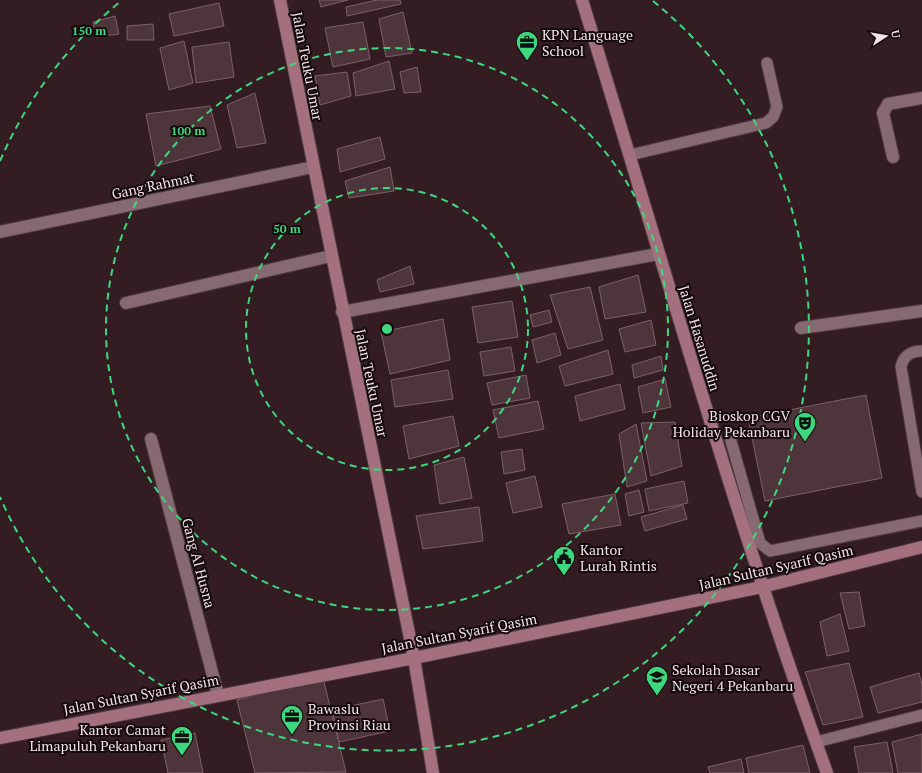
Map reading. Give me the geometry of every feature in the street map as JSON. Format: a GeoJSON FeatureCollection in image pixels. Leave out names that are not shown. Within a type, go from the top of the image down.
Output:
{"type":"FeatureCollection","features":[{"type":"Feature","properties":{"kind":"street","name":"Jalan Teuku Umar"},"geometry":{"type":"LineString","coordinates":[[280,0],[342,312],[414,658],[433,773]]}},
{"type":"Feature","properties":{"kind":"street","name":"Jalan Hasanuddin"},"geometry":{"type":"LineString","coordinates":[[582,0],[630,155],[658,254],[762,587],[827,773]]}},
{"type":"Feature","properties":{"kind":"street"},"geometry":{"type":"LineString","coordinates":[[893,157],[883,113],[885,108],[888,104],[922,98]]}},
{"type":"Feature","properties":{"kind":"street","name":"Gang Rahmat"},"geometry":{"type":"LineString","coordinates":[[0,232],[313,167]]}},
{"type":"Feature","properties":{"kind":"street"},"geometry":{"type":"LineString","coordinates":[[342,312],[658,254]]}},
{"type":"Feature","properties":{"kind":"street"},"geometry":{"type":"LineString","coordinates":[[126,302],[331,256]]}},
{"type":"Feature","properties":{"kind":"street"},"geometry":{"type":"LineString","coordinates":[[801,328],[922,311]]}},
{"type":"Feature","properties":{"kind":"street","name":"Gang Al Husna"},"geometry":{"type":"LineString","coordinates":[[151,439],[218,694]]}},
{"type":"Feature","properties":{"kind":"street","name":"Jalan Sultan Syarif Qasim"},"geometry":{"type":"LineString","coordinates":[[0,738],[218,694],[414,658],[762,587],[922,547]]}},
{"type":"Feature","properties":{"kind":"lane"},"geometry":{"type":"LineString","coordinates":[[630,155],[766,123],[773,117],[777,107],[767,63]]}},
{"type":"Feature","properties":{"kind":"lane"},"geometry":{"type":"LineString","coordinates":[[922,351],[911,353],[902,361],[901,367],[922,492]]}},
{"type":"Feature","properties":{"kind":"lane"},"geometry":{"type":"LineString","coordinates":[[731,441],[760,542],[770,551],[922,521]]}},
{"type":"Feature","properties":{"kind":"lane"},"geometry":{"type":"LineString","coordinates":[[816,742],[922,715]]}},
{"type":"Feature","properties":{"kind":"building"},"geometry":{"type":"Polygon","coordinates":[[[319,0],[348,0],[321,7],[319,0]]]}},
{"type":"Feature","properties":{"kind":"building"},"geometry":{"type":"Polygon","coordinates":[[[377,0],[400,0],[401,4],[347,16],[346,7],[377,0]]]}},
{"type":"Feature","properties":{"kind":"building"},"geometry":{"type":"Polygon","coordinates":[[[219,3],[224,26],[174,36],[169,14],[219,3]]]}},
{"type":"Feature","properties":{"kind":"building"},"geometry":{"type":"Polygon","coordinates":[[[403,12],[412,53],[386,57],[379,19],[403,12]]]}},
{"type":"Feature","properties":{"kind":"building"},"geometry":{"type":"Polygon","coordinates":[[[115,16],[119,34],[96,37],[93,22],[115,16]]]}},
{"type":"Feature","properties":{"kind":"building"},"geometry":{"type":"Polygon","coordinates":[[[363,22],[370,59],[333,67],[325,28],[363,22]]]}},
{"type":"Feature","properties":{"kind":"building"},"geometry":{"type":"Polygon","coordinates":[[[153,24],[154,40],[127,40],[127,26],[153,24]]]}},
{"type":"Feature","properties":{"kind":"building"},"geometry":{"type":"Polygon","coordinates":[[[184,41],[193,83],[169,90],[160,48],[184,41]]]}},
{"type":"Feature","properties":{"kind":"building"},"geometry":{"type":"Polygon","coordinates":[[[229,42],[234,77],[196,83],[192,47],[229,42]]]}},
{"type":"Feature","properties":{"kind":"building"},"geometry":{"type":"Polygon","coordinates":[[[389,61],[395,89],[356,96],[353,73],[389,61]]]}},
{"type":"Feature","properties":{"kind":"building"},"geometry":{"type":"Polygon","coordinates":[[[417,67],[421,92],[404,93],[400,72],[417,67]]]}},
{"type":"Feature","properties":{"kind":"building"},"geometry":{"type":"Polygon","coordinates":[[[347,72],[351,96],[320,105],[315,76],[347,72]]]}},
{"type":"Feature","properties":{"kind":"building"},"geometry":{"type":"Polygon","coordinates":[[[255,93],[266,143],[237,148],[227,105],[255,93]]]}},
{"type":"Feature","properties":{"kind":"building"},"geometry":{"type":"Polygon","coordinates":[[[210,106],[221,149],[156,166],[146,114],[210,106]]]}},
{"type":"Feature","properties":{"kind":"building"},"geometry":{"type":"Polygon","coordinates":[[[380,137],[385,159],[340,172],[337,149],[380,137]]]}},
{"type":"Feature","properties":{"kind":"building"},"geometry":{"type":"Polygon","coordinates":[[[390,167],[394,191],[349,198],[345,181],[390,167]]]}},
{"type":"Feature","properties":{"kind":"building"},"geometry":{"type":"Polygon","coordinates":[[[410,266],[414,284],[380,292],[377,280],[410,266]]]}},
{"type":"Feature","properties":{"kind":"building"},"geometry":{"type":"Polygon","coordinates":[[[638,275],[646,312],[605,319],[599,287],[638,275]]]}},
{"type":"Feature","properties":{"kind":"building"},"geometry":{"type":"Polygon","coordinates":[[[590,287],[603,340],[568,349],[550,295],[590,287]]]}},
{"type":"Feature","properties":{"kind":"building"},"geometry":{"type":"Polygon","coordinates":[[[512,301],[518,337],[478,343],[472,307],[512,301]]]}},
{"type":"Feature","properties":{"kind":"building"},"geometry":{"type":"Polygon","coordinates":[[[549,310],[552,322],[533,327],[530,315],[549,310]]]}},
{"type":"Feature","properties":{"kind":"building"},"geometry":{"type":"Polygon","coordinates":[[[443,319],[450,360],[390,374],[381,332],[443,319]]]}},
{"type":"Feature","properties":{"kind":"building"},"geometry":{"type":"Polygon","coordinates":[[[651,320],[656,345],[625,352],[619,329],[651,320]]]}},
{"type":"Feature","properties":{"kind":"building"},"geometry":{"type":"Polygon","coordinates":[[[555,333],[561,355],[537,363],[532,340],[555,333]]]}},
{"type":"Feature","properties":{"kind":"building"},"geometry":{"type":"Polygon","coordinates":[[[511,347],[515,371],[484,376],[480,352],[511,347]]]}},
{"type":"Feature","properties":{"kind":"building"},"geometry":{"type":"Polygon","coordinates":[[[608,350],[613,374],[565,386],[559,366],[608,350]]]}},
{"type":"Feature","properties":{"kind":"building"},"geometry":{"type":"Polygon","coordinates":[[[661,356],[663,370],[634,378],[632,365],[661,356]]]}},
{"type":"Feature","properties":{"kind":"building"},"geometry":{"type":"Polygon","coordinates":[[[448,370],[453,399],[395,407],[391,380],[448,370]]]}},
{"type":"Feature","properties":{"kind":"building"},"geometry":{"type":"Polygon","coordinates":[[[526,375],[530,398],[492,405],[487,383],[526,375]]]}},
{"type":"Feature","properties":{"kind":"building"},"geometry":{"type":"Polygon","coordinates":[[[665,379],[671,407],[643,413],[638,387],[665,379]]]}},
{"type":"Feature","properties":{"kind":"building"},"geometry":{"type":"Polygon","coordinates":[[[620,384],[625,409],[580,421],[575,396],[620,384]]]}},
{"type":"Feature","properties":{"kind":"building"},"geometry":{"type":"Polygon","coordinates":[[[866,395],[882,478],[765,501],[748,418],[866,395]]]}},
{"type":"Feature","properties":{"kind":"building"},"geometry":{"type":"Polygon","coordinates":[[[538,401],[544,429],[499,438],[493,410],[538,401]]]}},
{"type":"Feature","properties":{"kind":"building"},"geometry":{"type":"Polygon","coordinates":[[[453,416],[459,446],[409,459],[403,426],[453,416]]]}},
{"type":"Feature","properties":{"kind":"building"},"geometry":{"type":"Polygon","coordinates":[[[675,422],[682,466],[651,476],[641,423],[675,422]]]}},
{"type":"Feature","properties":{"kind":"building"},"geometry":{"type":"Polygon","coordinates":[[[636,424],[647,481],[627,487],[619,434],[636,424]]]}},
{"type":"Feature","properties":{"kind":"building"},"geometry":{"type":"Polygon","coordinates":[[[522,449],[525,470],[504,474],[501,452],[522,449]]]}},
{"type":"Feature","properties":{"kind":"building"},"geometry":{"type":"Polygon","coordinates":[[[464,457],[472,498],[440,504],[434,465],[464,457]]]}},
{"type":"Feature","properties":{"kind":"building"},"geometry":{"type":"Polygon","coordinates":[[[535,476],[542,507],[513,513],[506,483],[535,476]]]}},
{"type":"Feature","properties":{"kind":"building"},"geometry":{"type":"Polygon","coordinates":[[[684,481],[688,503],[649,511],[645,489],[684,481]]]}},
{"type":"Feature","properties":{"kind":"building"},"geometry":{"type":"Polygon","coordinates":[[[639,490],[644,512],[629,516],[625,494],[639,490]]]}},
{"type":"Feature","properties":{"kind":"building"},"geometry":{"type":"Polygon","coordinates":[[[615,494],[621,525],[569,534],[562,504],[615,494]]]}},
{"type":"Feature","properties":{"kind":"building"},"geometry":{"type":"Polygon","coordinates":[[[683,505],[687,519],[645,531],[641,517],[683,505]]]}},
{"type":"Feature","properties":{"kind":"building"},"geometry":{"type":"Polygon","coordinates":[[[479,507],[483,541],[423,549],[416,516],[479,507]]]}},
{"type":"Feature","properties":{"kind":"building"},"geometry":{"type":"Polygon","coordinates":[[[859,592],[865,626],[849,629],[840,593],[859,592]]]}},
{"type":"Feature","properties":{"kind":"building"},"geometry":{"type":"Polygon","coordinates":[[[840,614],[849,651],[827,656],[820,622],[840,614]]]}},
{"type":"Feature","properties":{"kind":"building"},"geometry":{"type":"Polygon","coordinates":[[[849,663],[863,717],[823,725],[805,672],[849,663]]]}},
{"type":"Feature","properties":{"kind":"building"},"geometry":{"type":"Polygon","coordinates":[[[919,673],[922,685],[922,702],[878,713],[870,687],[919,673]]]}},
{"type":"Feature","properties":{"kind":"building","name":"Bawaslu Provinsi Riau"},"geometry":{"type":"Polygon","coordinates":[[[323,678],[346,772],[255,773],[237,700],[323,678]]]}},
{"type":"Feature","properties":{"kind":"building"},"geometry":{"type":"Polygon","coordinates":[[[383,699],[390,731],[339,742],[332,710],[383,699]]]}},
{"type":"Feature","properties":{"kind":"building","name":"Kantor Camat Limapuluh Pekanbaru"},"geometry":{"type":"Polygon","coordinates":[[[195,733],[203,773],[168,773],[161,740],[195,733]]]}},
{"type":"Feature","properties":{"kind":"building"},"geometry":{"type":"Polygon","coordinates":[[[922,734],[922,773],[898,773],[892,742],[922,734]]]}},
{"type":"Feature","properties":{"kind":"building"},"geometry":{"type":"Polygon","coordinates":[[[887,742],[893,773],[859,773],[854,747],[887,742]]]}},
{"type":"Feature","properties":{"kind":"building"},"geometry":{"type":"Polygon","coordinates":[[[803,745],[810,773],[749,773],[746,758],[803,745]]]}},
{"type":"Feature","properties":{"kind":"building"},"geometry":{"type":"Polygon","coordinates":[[[741,759],[744,773],[710,773],[708,767],[741,759]]]}},
{"type":"Feature","properties":{"kind":"place","name":"KPN Language School"},"geometry":{"type":"Point","coordinates":[527,62]}},
{"type":"Feature","properties":{"kind":"place","name":"Bioskop CGV Holiday Pekanbaru"},"geometry":{"type":"Point","coordinates":[805,442]}},
{"type":"Feature","properties":{"kind":"place","name":"Kantor Lurah Rintis"},"geometry":{"type":"Point","coordinates":[564,576]}},
{"type":"Feature","properties":{"kind":"place","name":"Sekolah Dasar Negeri 4 Pekanbaru"},"geometry":{"type":"Point","coordinates":[657,696]}},
{"type":"Feature","properties":{"kind":"place","name":"Bawaslu Provinsi Riau"},"geometry":{"type":"Point","coordinates":[292,736]}},
{"type":"Feature","properties":{"kind":"place","name":"Kantor Camat Limapuluh Pekanbaru"},"geometry":{"type":"Point","coordinates":[182,756]}}]}
